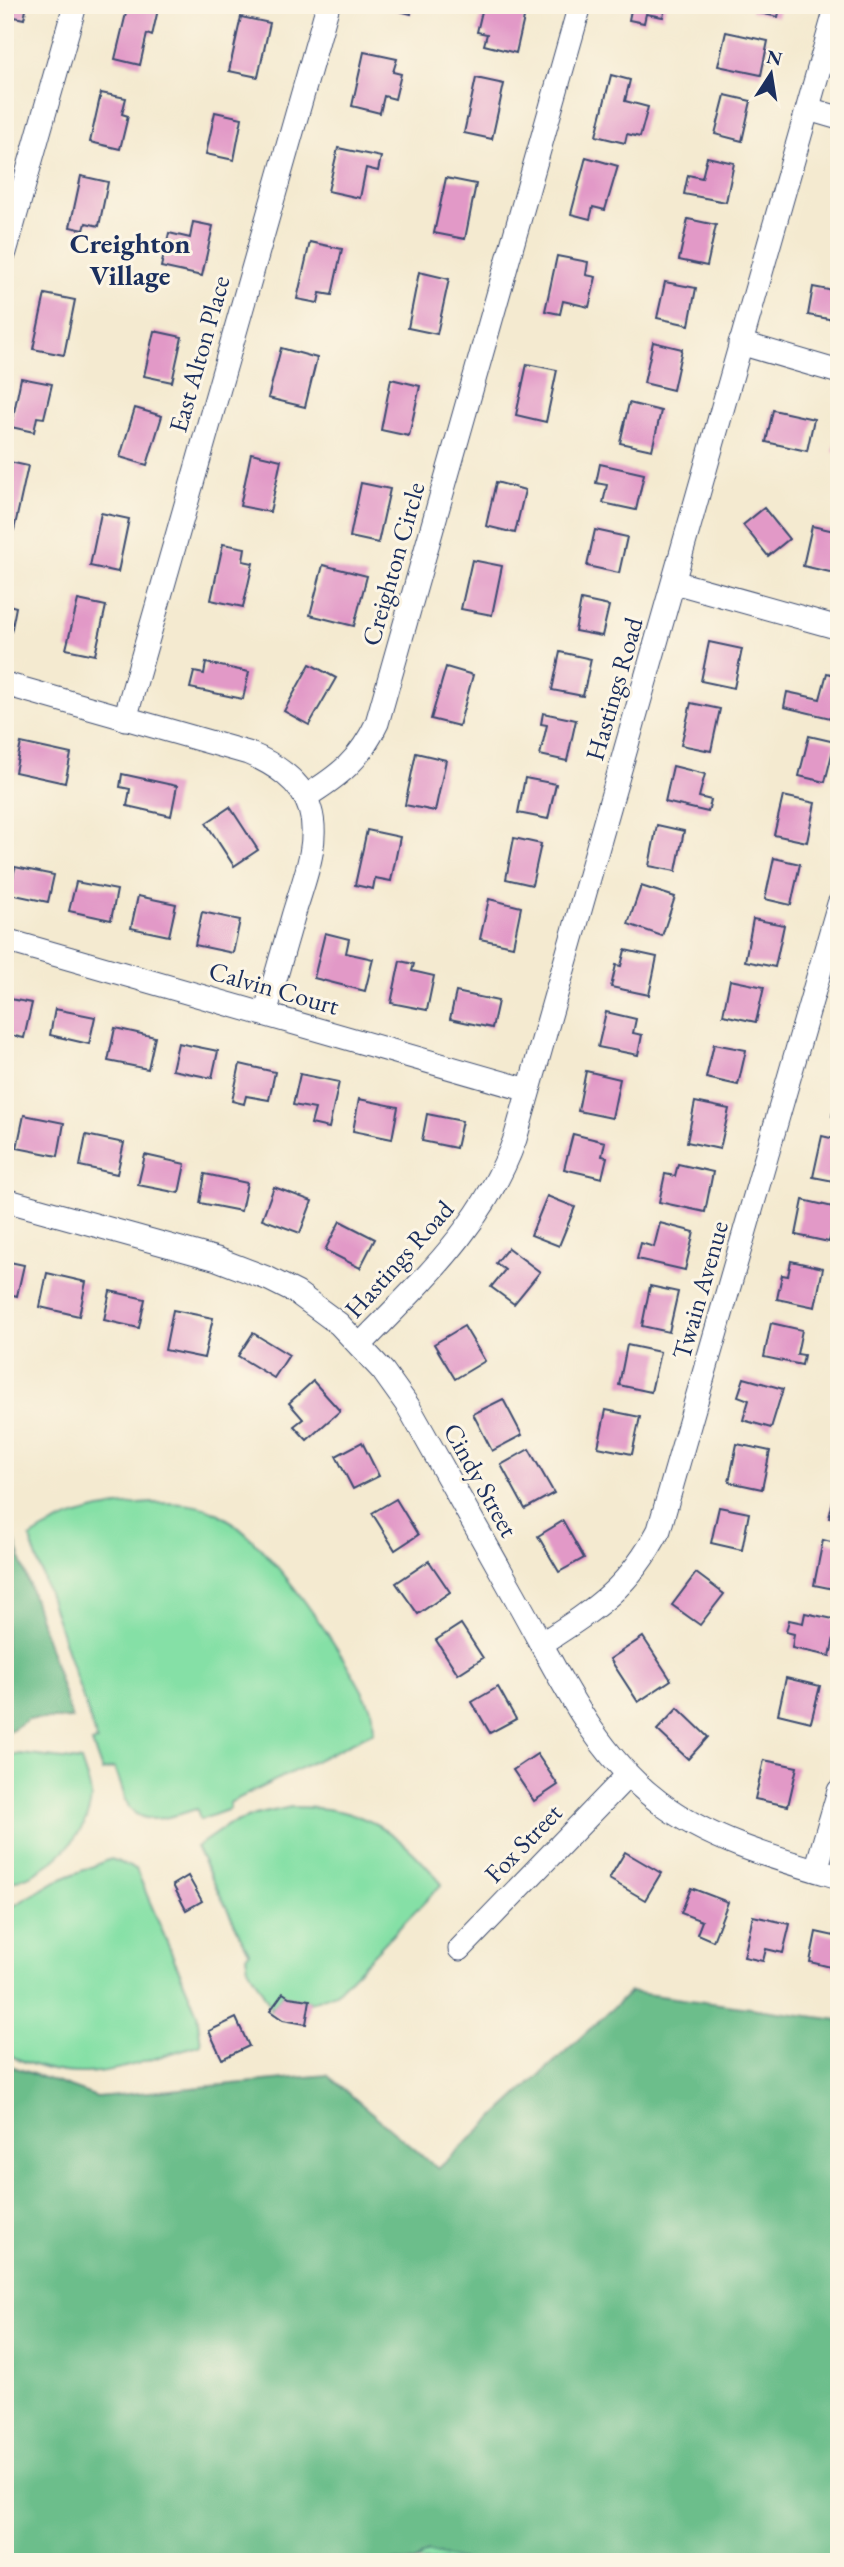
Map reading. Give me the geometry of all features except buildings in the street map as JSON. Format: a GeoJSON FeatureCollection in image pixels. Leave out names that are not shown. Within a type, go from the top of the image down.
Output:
{"type":"FeatureCollection","features":[{"type":"Feature","properties":{"kind":"street"},"geometry":{"type":"LineString","coordinates":[[5,253],[75,5]]}},
{"type":"Feature","properties":{"kind":"street","name":"East Alton Place"},"geometry":{"type":"LineString","coordinates":[[125,719],[328,5]]}},
{"type":"Feature","properties":{"kind":"street","name":"Creighton Circle"},"geometry":{"type":"LineString","coordinates":[[305,797],[342,773],[357,758],[369,742],[377,723],[580,5]]}},
{"type":"Feature","properties":{"kind":"street","name":"Hastings Road"},"geometry":{"type":"LineString","coordinates":[[361,1344],[447,1256],[466,1231],[504,1168],[674,582],[837,5]]}},
{"type":"Feature","properties":{"kind":"street"},"geometry":{"type":"LineString","coordinates":[[808,110],[839,118]]}},
{"type":"Feature","properties":{"kind":"street"},"geometry":{"type":"LineString","coordinates":[[740,344],[839,372]]}},
{"type":"Feature","properties":{"kind":"street"},"geometry":{"type":"LineString","coordinates":[[674,582],[839,628]]}},
{"type":"Feature","properties":{"kind":"street"},"geometry":{"type":"LineString","coordinates":[[5,684],[263,759],[287,776],[305,797],[311,810],[312,844],[265,1014]]}},
{"type":"Feature","properties":{"kind":"street","name":"Twain Avenue"},"geometry":{"type":"LineString","coordinates":[[541,1644],[592,1611],[615,1592],[645,1557],[659,1530],[839,904]]}},
{"type":"Feature","properties":{"kind":"street","name":"Calvin Court"},"geometry":{"type":"LineString","coordinates":[[5,940],[528,1090]]}},
{"type":"Feature","properties":{"kind":"street","name":"Cindy Street"},"geometry":{"type":"LineString","coordinates":[[5,1200],[244,1268],[297,1293],[339,1324],[361,1344],[408,1406],[575,1703],[627,1776],[660,1804],[719,1836],[753,1850],[839,1877]]}},
{"type":"Feature","properties":{"kind":"street","name":"Fox Street"},"geometry":{"type":"LineString","coordinates":[[460,1949],[627,1776]]}},
{"type":"Feature","properties":{"kind":"street"},"geometry":{"type":"LineString","coordinates":[[816,1870],[839,1791]]}},
{"type":"Feature","properties":{"kind":"green space"},"geometry":{"type":"Polygon","coordinates":[[[186,1504],[211,1510],[239,1528],[261,1549],[327,1632],[361,1688],[373,1716],[374,1732],[229,1803],[230,1809],[200,1820],[197,1809],[155,1819],[138,1815],[131,1810],[114,1768],[102,1771],[92,1743],[97,1741],[30,1538],[73,1516],[120,1506],[186,1504]]]}},
{"type":"Feature","properties":{"kind":"green space"},"geometry":{"type":"Polygon","coordinates":[[[5,1510],[72,1719],[28,1719],[5,1734],[5,1510]]]}},
{"type":"Feature","properties":{"kind":"green space"},"geometry":{"type":"Polygon","coordinates":[[[20,1754],[81,1761],[91,1798],[81,1828],[61,1854],[34,1873],[5,1883],[5,1757],[20,1754]]]}},
{"type":"Feature","properties":{"kind":"green space"},"geometry":{"type":"Polygon","coordinates":[[[291,1807],[339,1811],[377,1825],[409,1848],[442,1884],[336,1993],[309,2003],[309,2000],[289,1997],[283,1993],[270,2011],[270,2005],[248,1967],[246,1956],[249,1952],[196,1847],[228,1825],[255,1815],[291,1807]]]}},
{"type":"Feature","properties":{"kind":"green space"},"geometry":{"type":"Polygon","coordinates":[[[111,1859],[136,1869],[197,2013],[201,2044],[126,2067],[81,2073],[32,2065],[5,2053],[5,1911],[56,1881],[111,1859]]]}},
{"type":"Feature","properties":{"kind":"green space"},"geometry":{"type":"Polygon","coordinates":[[[630,1992],[839,2020],[839,2562],[470,2562],[427,2552],[415,2562],[5,2562],[5,2064],[97,2097],[327,2075],[438,2169],[630,1992]]]}},
{"type":"Feature","properties":{"kind":"green space"},"geometry":{"type":"Polygon","coordinates":[[[427,2552],[470,2562],[415,2562],[427,2552]]]}},
{"type":"Feature","properties":{"kind":"district","name":"Creighton Village"},"geometry":{"type":"Point","coordinates":[130,259]}}]}
